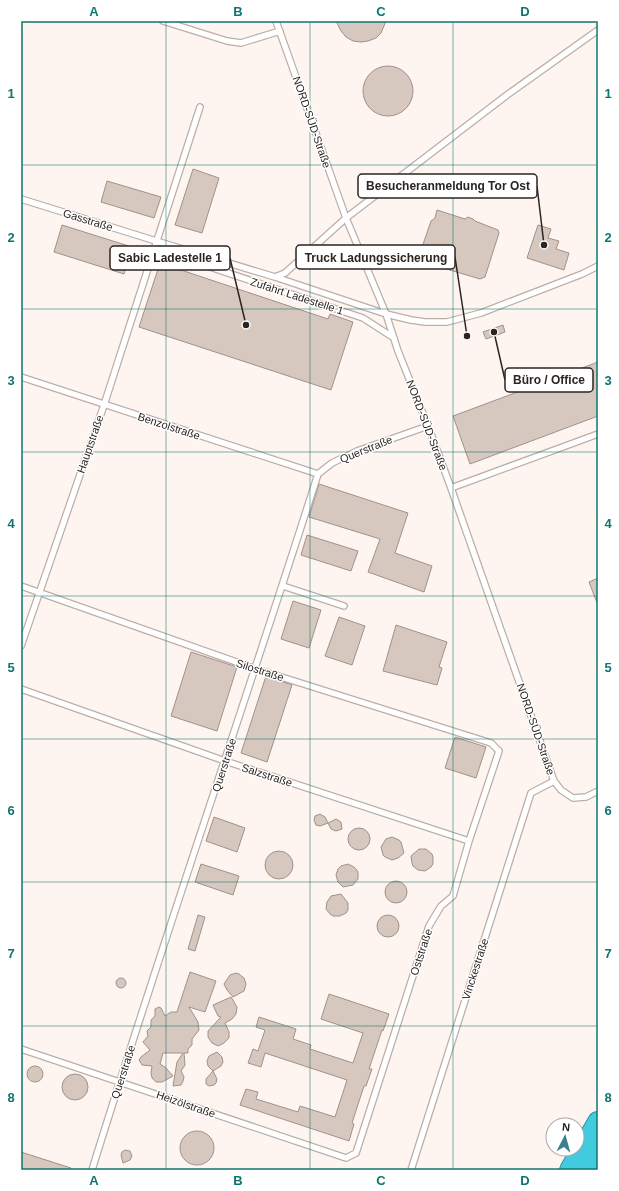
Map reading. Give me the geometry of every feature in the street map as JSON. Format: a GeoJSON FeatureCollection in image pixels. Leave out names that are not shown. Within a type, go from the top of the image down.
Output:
{"type":"FeatureCollection","features":[{"type":"Feature","properties":{"kind":"highway"},"geometry":{"type":"LineString","coordinates":[[570,1170],[598,1122]]}},
{"type":"Feature","properties":{"kind":"highway"},"geometry":{"type":"LineString","coordinates":[[589,1170],[598,1155]]}},
{"type":"Feature","properties":{"kind":"lane"},"geometry":{"type":"LineString","coordinates":[[163,21],[227,41],[241,43],[280,31]]}},
{"type":"Feature","properties":{"kind":"lane","name":"NORD-SÜD-Straße"},"geometry":{"type":"LineString","coordinates":[[276,21],[346,218],[386,314],[451,488],[554,781],[561,790],[573,798],[586,797],[598,791]]}},
{"type":"Feature","properties":{"kind":"lane"},"geometry":{"type":"LineString","coordinates":[[275,276],[285,273],[346,218],[507,95],[598,30]]}},
{"type":"Feature","properties":{"kind":"lane","name":"Hauptstraße"},"geometry":{"type":"LineString","coordinates":[[21,646],[104,405],[200,107]]}},
{"type":"Feature","properties":{"kind":"lane","name":"Gasstraße"},"geometry":{"type":"LineString","coordinates":[[21,199],[275,276],[386,314],[425,322],[447,322],[481,313],[582,274],[598,266]]}},
{"type":"Feature","properties":{"kind":"lane","name":"Zufahrt Ladestelle 1"},"geometry":{"type":"LineString","coordinates":[[150,260],[163,255],[192,261],[364,318],[394,338]]}},
{"type":"Feature","properties":{"kind":"lane","name":"Benzolstraße"},"geometry":{"type":"LineString","coordinates":[[21,377],[318,474]]}},
{"type":"Feature","properties":{"kind":"lane","name":"Querstraße"},"geometry":{"type":"LineString","coordinates":[[92,1170],[119,1081],[226,761],[318,474],[332,463],[357,451],[428,426]]}},
{"type":"Feature","properties":{"kind":"lane"},"geometry":{"type":"LineString","coordinates":[[451,488],[598,434]]}},
{"type":"Feature","properties":{"kind":"lane","name":"Silostraße"},"geometry":{"type":"LineString","coordinates":[[21,586],[256,668],[490,743],[499,751]]}},
{"type":"Feature","properties":{"kind":"lane"},"geometry":{"type":"LineString","coordinates":[[283,586],[344,606]]}},
{"type":"Feature","properties":{"kind":"lane","name":"Salzstraße"},"geometry":{"type":"LineString","coordinates":[[21,689],[226,761],[469,841]]}},
{"type":"Feature","properties":{"kind":"lane","name":"Oststraße"},"geometry":{"type":"LineString","coordinates":[[350,1156],[356,1153],[429,926],[442,906],[453,896],[469,841],[499,751]]}},
{"type":"Feature","properties":{"kind":"lane","name":"Vinckestraße"},"geometry":{"type":"LineString","coordinates":[[411,1170],[531,793],[554,781]]}},
{"type":"Feature","properties":{"kind":"lane","name":"Heizölstraße"},"geometry":{"type":"LineString","coordinates":[[21,1049],[346,1158],[350,1156]]}},
{"type":"Feature","properties":{"kind":"building"},"geometry":{"type":"Polygon","coordinates":[[[336,21],[386,21],[381,33],[376,38],[361,42],[353,41],[346,37],[336,21]]]}},
{"type":"Feature","properties":{"kind":"building"},"geometry":{"type":"Polygon","coordinates":[[[388,66],[397,68],[408,77],[413,91],[411,100],[402,111],[388,116],[379,114],[368,105],[363,91],[365,82],[374,71],[388,66]]]}},
{"type":"Feature","properties":{"kind":"building"},"geometry":{"type":"Polygon","coordinates":[[[193,169],[219,178],[202,233],[175,225],[193,169]]]}},
{"type":"Feature","properties":{"kind":"building"},"geometry":{"type":"Polygon","coordinates":[[[107,181],[161,197],[154,218],[101,202],[107,181]]]}},
{"type":"Feature","properties":{"kind":"building"},"geometry":{"type":"Polygon","coordinates":[[[437,210],[465,219],[468,217],[498,230],[499,233],[485,277],[480,279],[423,262],[419,256],[431,221],[435,218],[437,210]]]}},
{"type":"Feature","properties":{"kind":"building"},"geometry":{"type":"Polygon","coordinates":[[[62,225],[132,247],[124,274],[54,252],[62,225]]]}},
{"type":"Feature","properties":{"kind":"building"},"geometry":{"type":"Polygon","coordinates":[[[538,225],[551,229],[548,238],[559,241],[556,249],[569,253],[564,270],[527,258],[538,225]]]}},
{"type":"Feature","properties":{"kind":"building"},"geometry":{"type":"Polygon","coordinates":[[[160,263],[328,319],[330,314],[353,322],[331,390],[139,327],[160,263]]]}},
{"type":"Feature","properties":{"kind":"building"},"geometry":{"type":"Polygon","coordinates":[[[503,325],[505,332],[486,339],[483,332],[503,325]]]}},
{"type":"Feature","properties":{"kind":"building"},"geometry":{"type":"Polygon","coordinates":[[[598,362],[598,416],[470,464],[453,416],[598,362]]]}},
{"type":"Feature","properties":{"kind":"building"},"geometry":{"type":"Polygon","coordinates":[[[319,484],[408,513],[395,553],[432,566],[424,592],[368,572],[380,539],[309,517],[319,484]]]}},
{"type":"Feature","properties":{"kind":"building"},"geometry":{"type":"Polygon","coordinates":[[[307,535],[358,551],[351,571],[301,555],[307,535]]]}},
{"type":"Feature","properties":{"kind":"building"},"geometry":{"type":"Polygon","coordinates":[[[598,578],[598,603],[597,603],[589,582],[598,578]]]}},
{"type":"Feature","properties":{"kind":"building"},"geometry":{"type":"Polygon","coordinates":[[[293,601],[321,610],[309,648],[281,639],[293,601]]]}},
{"type":"Feature","properties":{"kind":"building"},"geometry":{"type":"Polygon","coordinates":[[[339,617],[365,626],[352,665],[325,656],[339,617]]]}},
{"type":"Feature","properties":{"kind":"building"},"geometry":{"type":"Polygon","coordinates":[[[396,625],[447,642],[439,667],[442,668],[437,685],[383,671],[396,625]]]}},
{"type":"Feature","properties":{"kind":"building"},"geometry":{"type":"Polygon","coordinates":[[[191,652],[237,667],[217,731],[171,716],[191,652]]]}},
{"type":"Feature","properties":{"kind":"building"},"geometry":{"type":"Polygon","coordinates":[[[266,676],[292,685],[267,762],[241,753],[266,676]]]}},
{"type":"Feature","properties":{"kind":"building"},"geometry":{"type":"Polygon","coordinates":[[[455,737],[486,747],[476,778],[445,768],[455,737]]]}},
{"type":"Feature","properties":{"kind":"building"},"geometry":{"type":"Polygon","coordinates":[[[320,814],[325,817],[328,823],[320,826],[316,825],[314,820],[315,816],[320,814]]]}},
{"type":"Feature","properties":{"kind":"building"},"geometry":{"type":"Polygon","coordinates":[[[214,817],[245,828],[237,852],[206,841],[214,817]]]}},
{"type":"Feature","properties":{"kind":"building"},"geometry":{"type":"Polygon","coordinates":[[[336,819],[341,822],[342,829],[336,831],[331,829],[328,823],[336,819]]]}},
{"type":"Feature","properties":{"kind":"building"},"geometry":{"type":"Polygon","coordinates":[[[359,828],[367,831],[370,839],[367,847],[359,850],[351,847],[348,839],[351,831],[359,828]]]}},
{"type":"Feature","properties":{"kind":"building"},"geometry":{"type":"Polygon","coordinates":[[[392,837],[401,842],[404,853],[398,858],[392,860],[383,855],[381,847],[386,839],[392,837]]]}},
{"type":"Feature","properties":{"kind":"building"},"geometry":{"type":"Polygon","coordinates":[[[419,849],[426,849],[432,854],[433,857],[433,864],[425,871],[418,870],[412,863],[411,856],[419,849]]]}},
{"type":"Feature","properties":{"kind":"building"},"geometry":{"type":"Polygon","coordinates":[[[279,851],[289,855],[293,865],[289,875],[279,879],[269,875],[265,865],[269,855],[279,851]]]}},
{"type":"Feature","properties":{"kind":"building"},"geometry":{"type":"Polygon","coordinates":[[[201,864],[239,876],[233,895],[195,882],[201,864]]]}},
{"type":"Feature","properties":{"kind":"building"},"geometry":{"type":"Polygon","coordinates":[[[348,864],[354,867],[358,872],[358,879],[353,885],[343,887],[338,882],[336,875],[341,866],[348,864]]]}},
{"type":"Feature","properties":{"kind":"building"},"geometry":{"type":"Polygon","coordinates":[[[396,881],[404,884],[407,892],[404,900],[396,903],[388,900],[385,892],[388,884],[396,881]]]}},
{"type":"Feature","properties":{"kind":"building"},"geometry":{"type":"Polygon","coordinates":[[[341,894],[348,903],[348,910],[340,916],[333,916],[326,909],[327,902],[331,896],[341,894]]]}},
{"type":"Feature","properties":{"kind":"building"},"geometry":{"type":"Polygon","coordinates":[[[198,915],[205,917],[195,951],[188,949],[198,915]]]}},
{"type":"Feature","properties":{"kind":"building"},"geometry":{"type":"Polygon","coordinates":[[[388,915],[396,918],[399,926],[396,934],[388,937],[380,934],[377,926],[380,918],[388,915]]]}},
{"type":"Feature","properties":{"kind":"building"},"geometry":{"type":"Polygon","coordinates":[[[190,972],[216,981],[205,1012],[189,1007],[198,1022],[199,1030],[192,1039],[192,1045],[188,1049],[188,1053],[184,1053],[185,1065],[181,1071],[184,1077],[183,1081],[181,1085],[173,1086],[177,1062],[183,1053],[163,1053],[160,1064],[173,1076],[162,1082],[156,1082],[152,1078],[152,1066],[142,1065],[139,1060],[150,1050],[143,1042],[148,1036],[147,1031],[151,1027],[151,1020],[155,1016],[155,1009],[159,1007],[161,1008],[165,1016],[171,1012],[177,1012],[190,972]]]}},
{"type":"Feature","properties":{"kind":"building"},"geometry":{"type":"Polygon","coordinates":[[[236,973],[244,978],[246,984],[244,991],[233,997],[224,984],[230,975],[236,973]]]}},
{"type":"Feature","properties":{"kind":"building"},"geometry":{"type":"Polygon","coordinates":[[[119,978],[123,978],[125,979],[125,987],[119,988],[116,985],[116,981],[119,978]]]}},
{"type":"Feature","properties":{"kind":"building"},"geometry":{"type":"Polygon","coordinates":[[[329,994],[389,1014],[369,1069],[372,1069],[366,1086],[364,1086],[352,1123],[354,1124],[349,1141],[240,1105],[246,1089],[258,1092],[256,1099],[298,1112],[300,1106],[335,1117],[347,1080],[265,1053],[261,1067],[248,1063],[253,1049],[258,1051],[265,1030],[256,1027],[259,1017],[296,1029],[293,1039],[311,1045],[310,1049],[353,1063],[363,1033],[321,1019],[329,994]]]}},
{"type":"Feature","properties":{"kind":"building"},"geometry":{"type":"Polygon","coordinates":[[[231,997],[237,1007],[236,1014],[232,1019],[225,1023],[229,1032],[229,1038],[218,1046],[212,1043],[208,1037],[208,1031],[221,1017],[218,1016],[213,1005],[231,997]]]}},
{"type":"Feature","properties":{"kind":"building"},"geometry":{"type":"Polygon","coordinates":[[[217,1052],[222,1057],[223,1062],[221,1066],[213,1071],[208,1066],[207,1061],[209,1056],[217,1052]]]}},
{"type":"Feature","properties":{"kind":"building"},"geometry":{"type":"Polygon","coordinates":[[[35,1066],[41,1068],[43,1074],[41,1080],[35,1082],[29,1080],[27,1074],[29,1068],[35,1066]]]}},
{"type":"Feature","properties":{"kind":"building"},"geometry":{"type":"Polygon","coordinates":[[[213,1071],[217,1079],[216,1083],[209,1086],[206,1084],[206,1079],[213,1071]]]}},
{"type":"Feature","properties":{"kind":"building"},"geometry":{"type":"Polygon","coordinates":[[[75,1074],[84,1078],[88,1087],[84,1096],[75,1100],[66,1096],[62,1087],[66,1078],[75,1074]]]}},
{"type":"Feature","properties":{"kind":"building"},"geometry":{"type":"Polygon","coordinates":[[[194,1131],[200,1131],[204,1132],[211,1138],[214,1148],[213,1155],[207,1162],[200,1165],[194,1165],[190,1164],[183,1158],[180,1151],[180,1145],[181,1141],[187,1134],[194,1131]]]}},
{"type":"Feature","properties":{"kind":"building"},"geometry":{"type":"Polygon","coordinates":[[[125,1150],[130,1151],[132,1156],[130,1160],[123,1163],[121,1155],[125,1150]]]}},
{"type":"Feature","properties":{"kind":"building"},"geometry":{"type":"Polygon","coordinates":[[[21,1152],[71,1168],[71,1170],[21,1170],[21,1152]]]}},
{"type":"Feature","properties":{"kind":"place","name":"Besucheranmeldung Tor Ost"},"geometry":{"type":"Point","coordinates":[544,245]}},
{"type":"Feature","properties":{"kind":"place","name":"Sabic Ladestelle 1"},"geometry":{"type":"Point","coordinates":[246,325]}},
{"type":"Feature","properties":{"kind":"place","name":"Büro / Office"},"geometry":{"type":"Point","coordinates":[494,332]}},
{"type":"Feature","properties":{"kind":"place","name":"Truck Ladungssicherung"},"geometry":{"type":"Point","coordinates":[467,336]}}]}
